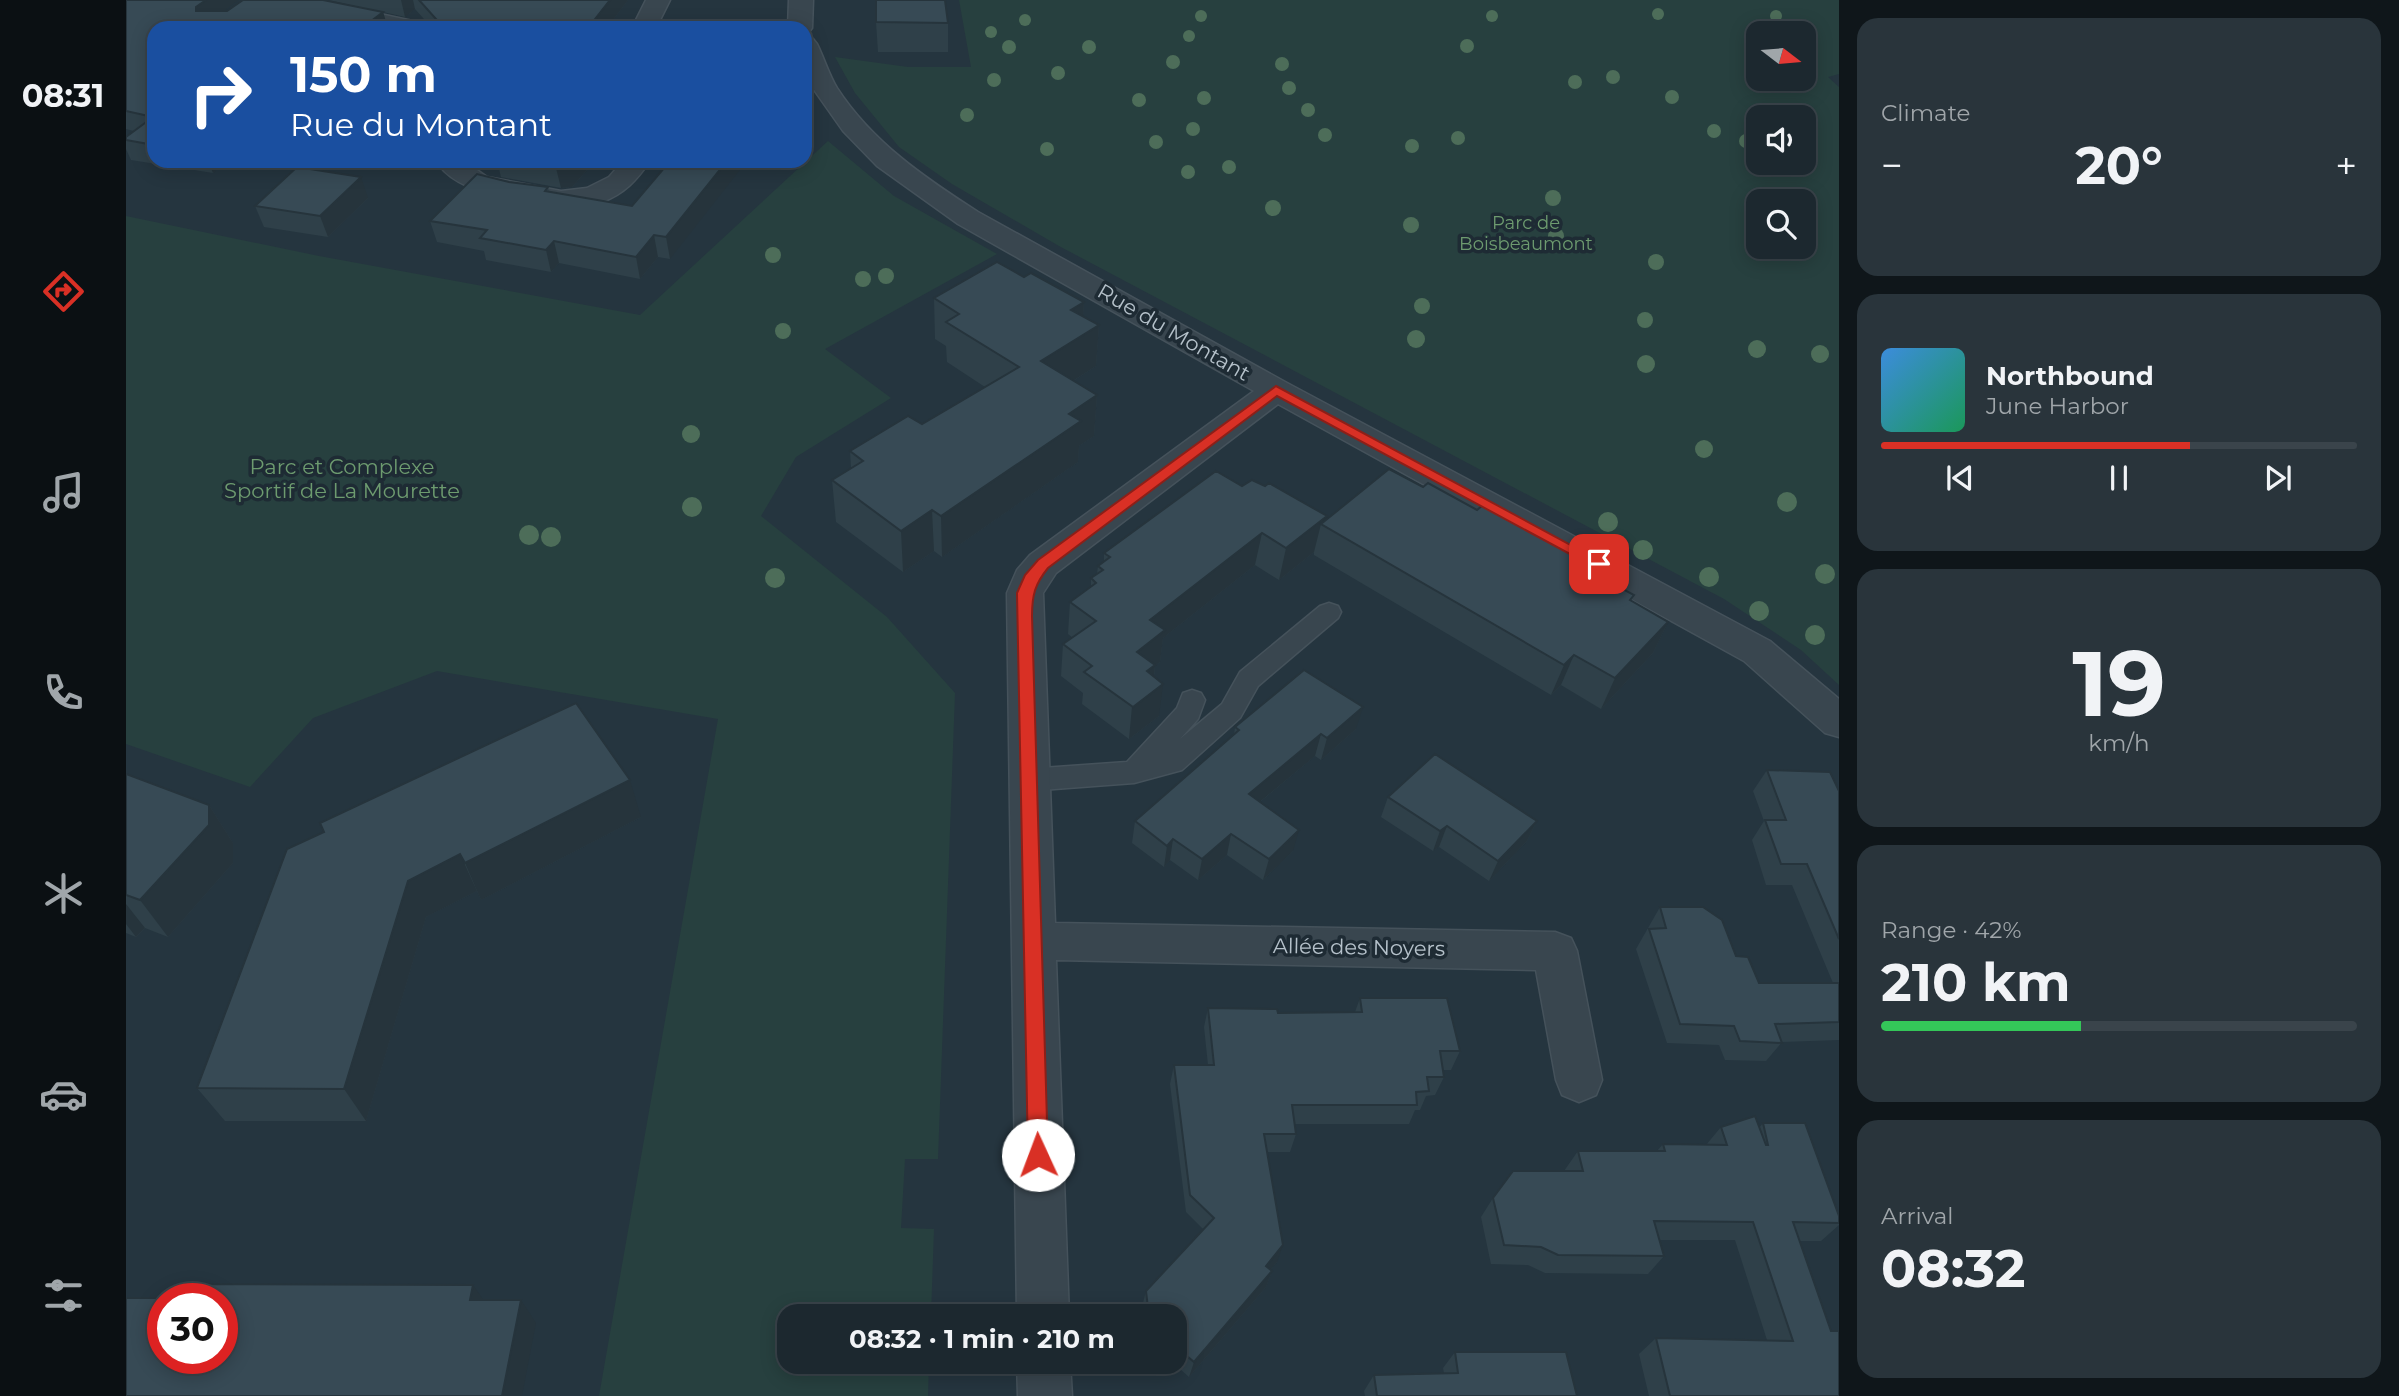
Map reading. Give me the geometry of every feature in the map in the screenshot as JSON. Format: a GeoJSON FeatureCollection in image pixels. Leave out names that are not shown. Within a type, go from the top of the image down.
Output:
{"type":"FeatureCollection","features":[{"type":"Feature","properties":{"kind":"street"},"geometry":{"type":"LineString","coordinates":[[282,0],[381,21]]}},
{"type":"Feature","properties":{"kind":"street"},"geometry":{"type":"LineString","coordinates":[[648,21],[658,0]]}},
{"type":"Feature","properties":{"kind":"street"},"geometry":{"type":"LineString","coordinates":[[800,21],[801,0]]}},
{"type":"Feature","properties":{"kind":"street","name":"Rue du Montant"},"geometry":{"type":"LineString","coordinates":[[812,65],[818,78],[853,127],[890,162],[946,206],[1200,344],[1276,390],[1757,651],[1795,681],[1839,722]]}},
{"type":"Feature","properties":{"kind":"street"},"geometry":{"type":"LineString","coordinates":[[456,168],[479,184],[561,199],[593,196],[619,183],[631,168]]}},
{"type":"Feature","properties":{"kind":"street"},"geometry":{"type":"LineString","coordinates":[[1043,1304],[1025,593],[1030,579],[1043,564],[1276,390]]}},
{"type":"Feature","properties":{"kind":"street","name":"Allée des Noyers"},"geometry":{"type":"LineString","coordinates":[[1032,941],[1555,951],[1579,1080]]}},
{"type":"Feature","properties":{"kind":"street"},"geometry":{"type":"LineString","coordinates":[[1044,1374],[1045,1396]]}},
{"type":"Feature","properties":{"kind":"lane"},"geometry":{"type":"LineString","coordinates":[[1028,780],[1135,772],[1172,762],[1231,710],[1249,679],[1329,612]]}},
{"type":"Feature","properties":{"kind":"lane"},"geometry":{"type":"LineString","coordinates":[[1135,772],[1189,712],[1192,700]]}},
{"type":"Feature","properties":{"kind":"green space","name":"Parc de Boisbeaumont"},"geometry":{"type":"Polygon","coordinates":[[[959,0],[1839,0],[1839,74],[1828,77],[1839,87],[1839,685],[1801,650],[1724,599],[1059,246],[952,184],[899,147],[855,93],[835,57],[908,67],[971,67],[959,0]]]}},
{"type":"Feature","properties":{"kind":"green space","name":"Parc et Complexe Sportif de La Mourette"},"geometry":{"type":"Polygon","coordinates":[[[828,141],[894,196],[997,254],[825,349],[891,398],[796,457],[761,516],[887,617],[955,693],[938,1159],[905,1159],[901,1228],[934,1229],[931,1304],[777,1304],[777,1374],[929,1374],[928,1396],[599,1396],[718,719],[437,671],[313,718],[250,787],[126,744],[126,216],[319,256],[640,315],[799,168],[812,168],[812,156],[828,141]]]}},
{"type":"Feature","properties":{"kind":"building"},"geometry":{"type":"Polygon","coordinates":[[[126,0],[206,0],[196,7],[196,11],[227,11],[243,0],[323,0],[383,12],[371,21],[147,21],[147,116],[126,111],[126,0]]]}},
{"type":"Feature","properties":{"kind":"building"},"geometry":{"type":"Polygon","coordinates":[[[419,0],[610,0],[594,21],[438,21],[419,0]]]}},
{"type":"Feature","properties":{"kind":"building"},"geometry":{"type":"Polygon","coordinates":[[[876,0],[945,0],[948,23],[876,22],[876,0]]]}},
{"type":"Feature","properties":{"kind":"building"},"geometry":{"type":"Polygon","coordinates":[[[147,121],[147,144],[126,140],[126,137],[147,121]]]}},
{"type":"Feature","properties":{"kind":"building"},"geometry":{"type":"Polygon","coordinates":[[[296,168],[361,177],[320,216],[255,206],[296,168]]]}},
{"type":"Feature","properties":{"kind":"building"},"geometry":{"type":"Polygon","coordinates":[[[664,168],[721,168],[666,237],[654,235],[636,257],[554,241],[546,250],[480,238],[487,230],[430,221],[477,174],[509,182],[548,187],[545,191],[632,206],[664,168]]]}},
{"type":"Feature","properties":{"kind":"building"},"geometry":{"type":"Polygon","coordinates":[[[997,262],[1024,277],[1031,273],[1084,302],[1071,310],[1099,325],[1041,361],[1097,395],[1069,414],[1081,421],[941,516],[932,510],[901,531],[832,480],[863,461],[850,451],[908,416],[922,424],[1019,367],[946,322],[959,314],[934,298],[997,262]]]}},
{"type":"Feature","properties":{"kind":"building"},"geometry":{"type":"Polygon","coordinates":[[[1389,469],[1423,487],[1428,483],[1477,510],[1483,505],[1585,561],[1580,566],[1634,595],[1630,600],[1668,622],[1615,678],[1574,655],[1564,665],[1321,524],[1389,469]]]}},
{"type":"Feature","properties":{"kind":"building"},"geometry":{"type":"Polygon","coordinates":[[[1216,471],[1242,486],[1252,480],[1265,486],[1269,483],[1327,516],[1286,548],[1262,533],[1150,620],[1165,630],[1137,652],[1155,665],[1147,671],[1163,684],[1133,707],[1084,672],[1092,666],[1063,644],[1096,621],[1070,602],[1096,583],[1091,578],[1103,570],[1098,566],[1110,557],[1104,553],[1216,471]]]}},
{"type":"Feature","properties":{"kind":"building"},"geometry":{"type":"Polygon","coordinates":[[[1304,670],[1363,707],[1327,738],[1321,734],[1249,794],[1299,830],[1269,859],[1231,834],[1202,859],[1173,839],[1167,846],[1135,821],[1239,730],[1235,727],[1304,670]]]}},
{"type":"Feature","properties":{"kind":"building"},"geometry":{"type":"Polygon","coordinates":[[[576,703],[630,780],[465,863],[460,854],[408,881],[344,1089],[197,1088],[287,849],[324,832],[320,823],[576,703]]]}},
{"type":"Feature","properties":{"kind":"building"},"geometry":{"type":"Polygon","coordinates":[[[1435,754],[1537,821],[1498,861],[1447,826],[1440,831],[1388,797],[1435,754]]]}},
{"type":"Feature","properties":{"kind":"building"},"geometry":{"type":"Polygon","coordinates":[[[1767,770],[1830,772],[1839,791],[1839,939],[1807,864],[1781,864],[1765,820],[1786,820],[1767,770]]]}},
{"type":"Feature","properties":{"kind":"building"},"geometry":{"type":"Polygon","coordinates":[[[126,774],[209,805],[209,825],[140,900],[126,895],[126,774]]]}},
{"type":"Feature","properties":{"kind":"building"},"geometry":{"type":"Polygon","coordinates":[[[1660,907],[1703,907],[1722,920],[1736,956],[1748,957],[1759,983],[1839,983],[1839,1022],[1775,1024],[1782,1043],[1740,1041],[1734,1026],[1680,1024],[1649,929],[1666,928],[1660,907]]]}},
{"type":"Feature","properties":{"kind":"building"},"geometry":{"type":"Polygon","coordinates":[[[1360,998],[1447,998],[1460,1051],[1440,1051],[1444,1077],[1427,1077],[1429,1091],[1416,1092],[1417,1105],[1292,1105],[1296,1134],[1264,1134],[1283,1245],[1266,1266],[1272,1271],[1194,1362],[1187,1356],[1187,1304],[1148,1304],[1146,1291],[1214,1218],[1190,1195],[1174,1065],[1214,1065],[1208,1008],[1277,1009],[1278,1013],[1362,1012],[1360,998]]]}},
{"type":"Feature","properties":{"kind":"building"},"geometry":{"type":"Polygon","coordinates":[[[1755,1116],[1766,1145],[1763,1123],[1805,1123],[1839,1216],[1839,1223],[1793,1222],[1831,1331],[1839,1331],[1839,1396],[1670,1396],[1656,1338],[1793,1341],[1753,1222],[1654,1221],[1664,1256],[1558,1255],[1541,1247],[1504,1245],[1493,1198],[1513,1171],[1583,1171],[1578,1151],[1665,1151],[1663,1144],[1727,1145],[1721,1127],[1755,1116]]]}},
{"type":"Feature","properties":{"kind":"building"},"geometry":{"type":"Polygon","coordinates":[[[238,1284],[473,1285],[470,1300],[521,1300],[502,1396],[126,1396],[126,1298],[147,1298],[147,1374],[238,1374],[238,1284]]]}},
{"type":"Feature","properties":{"kind":"building"},"geometry":{"type":"Polygon","coordinates":[[[1455,1352],[1566,1352],[1577,1396],[1377,1396],[1374,1375],[1458,1373],[1455,1352]]]}},
{"type":"Feature","properties":{"kind":"route"},"geometry":{"type":"LineString","coordinates":[[1038,1155],[1024,616],[1025,593],[1030,579],[1043,564],[1276,390],[1599,564]]}}]}
